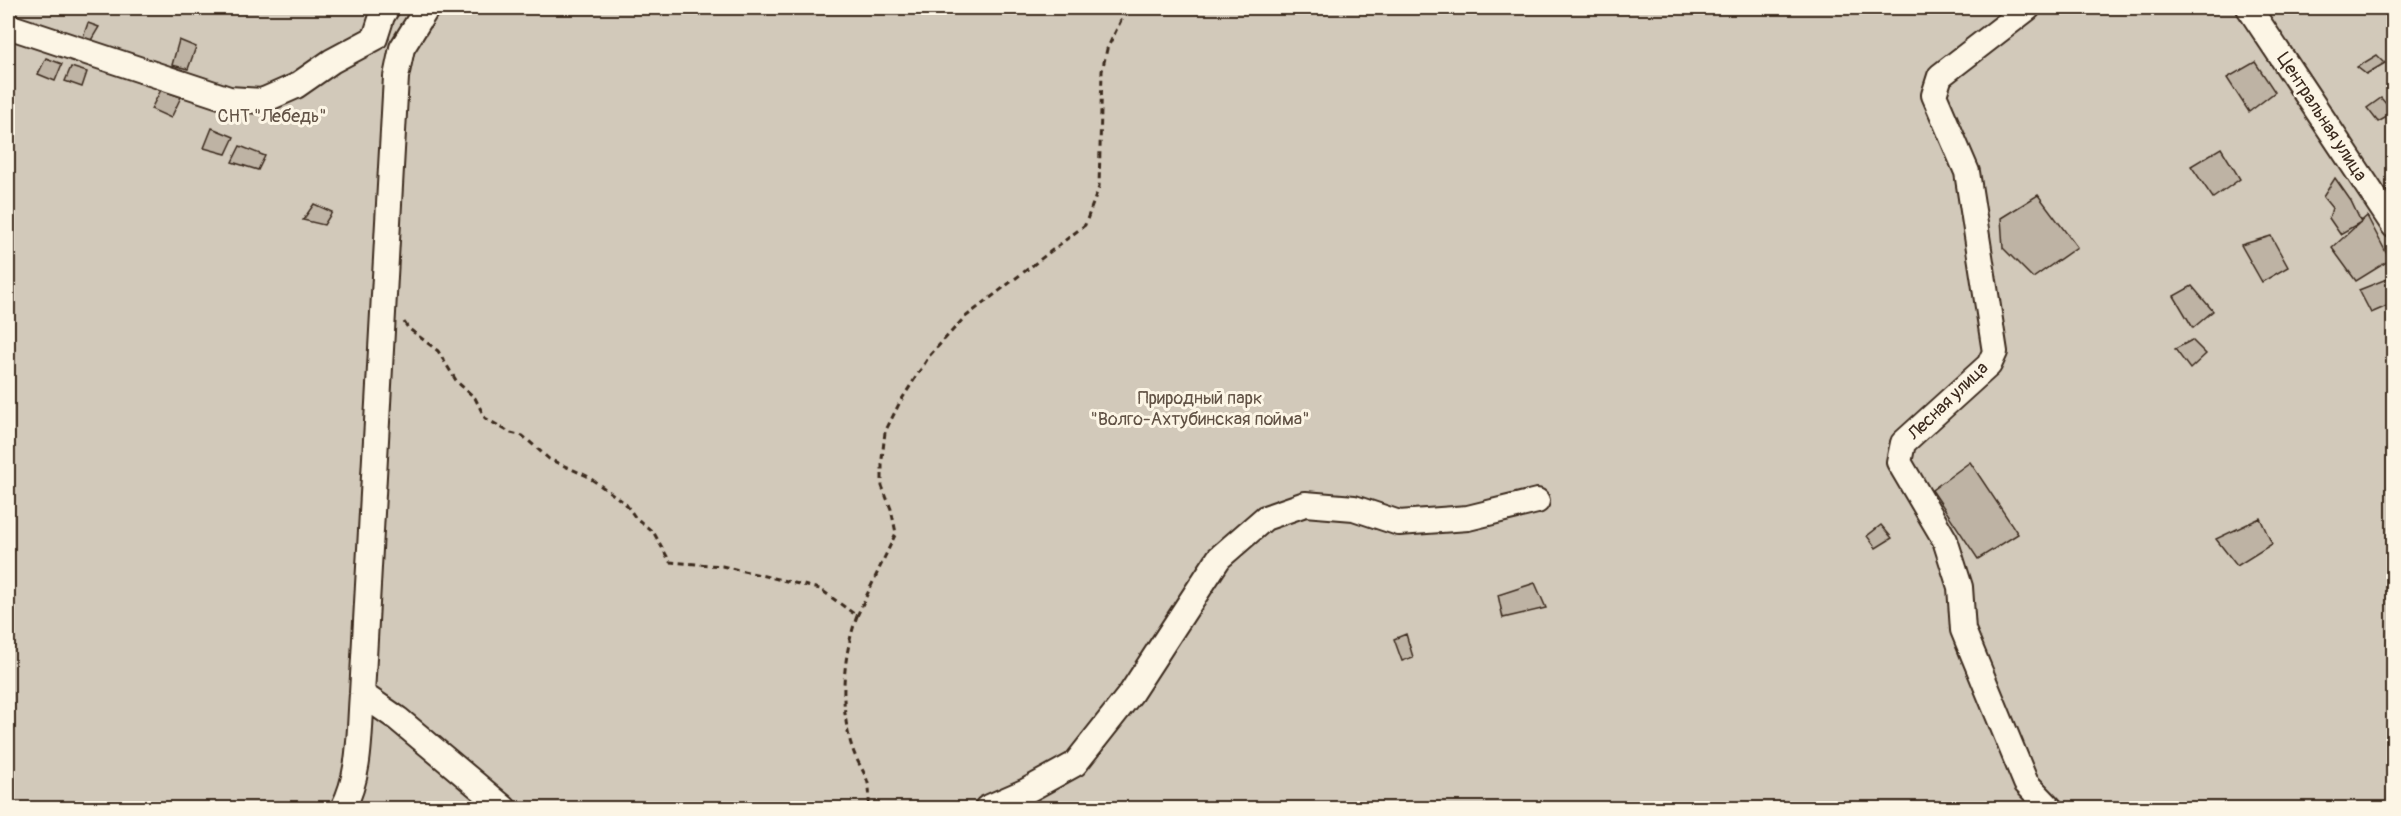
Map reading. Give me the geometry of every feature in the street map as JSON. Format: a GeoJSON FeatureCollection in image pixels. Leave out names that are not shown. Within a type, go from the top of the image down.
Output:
{"type":"FeatureCollection","features":[{"type":"Feature","properties":{"kind":"street"},"geometry":{"type":"LineString","coordinates":[[8,26],[229,99],[262,101],[296,86],[332,61],[375,38],[387,8]]}},
{"type":"Feature","properties":{"kind":"street"},"geometry":{"type":"LineString","coordinates":[[343,808],[350,796],[356,768],[362,694],[396,77],[402,48],[427,8]]}},
{"type":"Feature","properties":{"kind":"street","name":"Лесная улица"},"geometry":{"type":"LineString","coordinates":[[2028,8],[1940,76],[1934,96],[1967,172],[1995,352],[1989,364],[1903,443],[1899,462],[1945,540],[1960,587],[1963,630],[2026,783],[2050,808]]}},
{"type":"Feature","properties":{"kind":"street","name":"Центральная улица"},"geometry":{"type":"LineString","coordinates":[[2249,8],[2394,226]]}},
{"type":"Feature","properties":{"kind":"street"},"geometry":{"type":"LineString","coordinates":[[375,38],[402,48]]}},
{"type":"Feature","properties":{"kind":"street"},"geometry":{"type":"LineString","coordinates":[[987,808],[1026,791],[1075,764],[1131,693],[1219,558],[1265,518],[1305,504],[1354,508],[1399,523],[1468,518],[1537,501]]}},
{"type":"Feature","properties":{"kind":"street"},"geometry":{"type":"LineString","coordinates":[[362,694],[398,719],[504,808]]}},
{"type":"Feature","properties":{"kind":"path"},"geometry":{"type":"LineString","coordinates":[[868,808],[871,792],[868,778],[852,746],[846,725],[844,692],[847,663],[857,616],[896,533],[882,486],[885,432],[900,402],[930,355],[964,318],[1085,225],[1099,187],[1102,71],[1107,49],[1127,8]]}},
{"type":"Feature","properties":{"kind":"path"},"geometry":{"type":"LineString","coordinates":[[403,320],[408,328],[438,351],[457,382],[475,398],[485,418],[511,433],[523,436],[549,459],[587,476],[625,503],[635,517],[654,533],[670,562],[722,566],[820,589],[857,616]]}},
{"type":"Feature","properties":{"kind":"green space","name":"Природный парк \"Волго-Ахтубинская пойма\""},"geometry":{"type":"Polygon","coordinates":[[[8,8],[2393,8],[2393,808],[8,808],[8,8]]]}},
{"type":"Feature","properties":{"kind":"building"},"geometry":{"type":"Polygon","coordinates":[[[88,23],[99,27],[90,42],[82,40],[88,23]]]}},
{"type":"Feature","properties":{"kind":"building"},"geometry":{"type":"Polygon","coordinates":[[[179,40],[196,47],[188,69],[172,65],[179,40]]]}},
{"type":"Feature","properties":{"kind":"building"},"geometry":{"type":"Polygon","coordinates":[[[2377,55],[2385,63],[2366,74],[2357,67],[2377,55]]]}},
{"type":"Feature","properties":{"kind":"building"},"geometry":{"type":"Polygon","coordinates":[[[46,58],[62,64],[55,81],[38,74],[46,58]]]}},
{"type":"Feature","properties":{"kind":"building"},"geometry":{"type":"Polygon","coordinates":[[[2255,62],[2275,92],[2249,112],[2227,78],[2255,62]]]}},
{"type":"Feature","properties":{"kind":"building"},"geometry":{"type":"Polygon","coordinates":[[[71,67],[87,72],[82,87],[65,81],[71,67]]]}},
{"type":"Feature","properties":{"kind":"building"},"geometry":{"type":"Polygon","coordinates":[[[161,90],[181,97],[171,118],[151,109],[161,90]]]}},
{"type":"Feature","properties":{"kind":"building"},"geometry":{"type":"Polygon","coordinates":[[[2381,98],[2394,113],[2378,122],[2367,108],[2381,98]]]}},
{"type":"Feature","properties":{"kind":"building"},"geometry":{"type":"Polygon","coordinates":[[[212,128],[234,137],[226,154],[204,148],[212,128]]]}},
{"type":"Feature","properties":{"kind":"building"},"geometry":{"type":"Polygon","coordinates":[[[240,146],[265,156],[258,170],[232,162],[240,146]]]}},
{"type":"Feature","properties":{"kind":"building"},"geometry":{"type":"Polygon","coordinates":[[[2221,148],[2240,179],[2213,198],[2191,166],[2221,148]]]}},
{"type":"Feature","properties":{"kind":"building"},"geometry":{"type":"Polygon","coordinates":[[[2335,178],[2351,201],[2361,222],[2340,234],[2329,218],[2332,208],[2323,197],[2335,178]]]}},
{"type":"Feature","properties":{"kind":"building"},"geometry":{"type":"Polygon","coordinates":[[[2038,195],[2077,247],[2033,278],[2003,248],[2001,218],[2038,195]]]}},
{"type":"Feature","properties":{"kind":"building"},"geometry":{"type":"Polygon","coordinates":[[[314,204],[332,212],[324,225],[303,220],[314,204]]]}},
{"type":"Feature","properties":{"kind":"building"},"geometry":{"type":"Polygon","coordinates":[[[2367,216],[2390,260],[2356,281],[2332,248],[2367,216]]]}},
{"type":"Feature","properties":{"kind":"building"},"geometry":{"type":"Polygon","coordinates":[[[2271,236],[2288,267],[2262,282],[2241,245],[2271,236]]]}},
{"type":"Feature","properties":{"kind":"building"},"geometry":{"type":"Polygon","coordinates":[[[2394,276],[2394,314],[2387,306],[2371,313],[2359,290],[2394,276]]]}},
{"type":"Feature","properties":{"kind":"building"},"geometry":{"type":"Polygon","coordinates":[[[2192,286],[2213,311],[2193,328],[2174,296],[2192,286]]]}},
{"type":"Feature","properties":{"kind":"building"},"geometry":{"type":"Polygon","coordinates":[[[2192,340],[2206,354],[2190,369],[2175,349],[2192,340]]]}},
{"type":"Feature","properties":{"kind":"building"},"geometry":{"type":"Polygon","coordinates":[[[1970,462],[2018,534],[1978,559],[1932,490],[1970,462]]]}},
{"type":"Feature","properties":{"kind":"building"},"geometry":{"type":"Polygon","coordinates":[[[2260,518],[2272,544],[2237,566],[2216,539],[2260,518]]]}},
{"type":"Feature","properties":{"kind":"building"},"geometry":{"type":"Polygon","coordinates":[[[1881,525],[1892,538],[1876,548],[1867,536],[1881,525]]]}},
{"type":"Feature","properties":{"kind":"building"},"geometry":{"type":"Polygon","coordinates":[[[1535,583],[1546,608],[1503,618],[1498,595],[1535,583]]]}},
{"type":"Feature","properties":{"kind":"building"},"geometry":{"type":"Polygon","coordinates":[[[1406,634],[1413,657],[1402,661],[1394,639],[1406,634]]]}},
{"type":"Feature","properties":{"kind":"park label","name":"СНТ \"Лебедь\""},"geometry":{"type":"Point","coordinates":[272,116]}}]}
